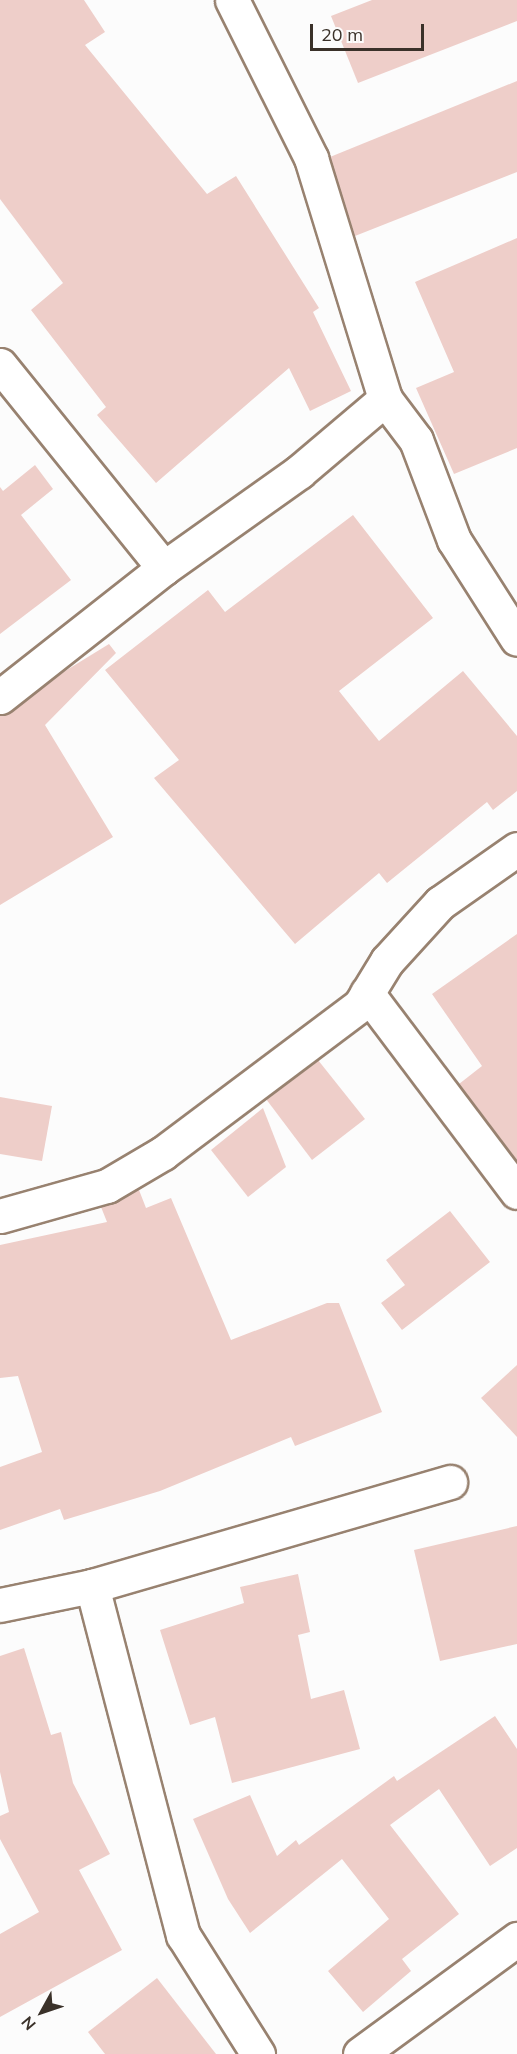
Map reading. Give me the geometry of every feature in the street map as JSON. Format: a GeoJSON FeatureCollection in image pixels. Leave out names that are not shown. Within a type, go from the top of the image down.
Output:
{"type":"FeatureCollection","features":[{"type":"Feature","properties":{"kind":"street"},"geometry":{"type":"LineString","coordinates":[[232,0],[311,158],[385,399],[416,440],[454,540],[517,639]]}},
{"type":"Feature","properties":{"kind":"street"},"geometry":{"type":"LineString","coordinates":[[0,365],[164,568]]}},
{"type":"Feature","properties":{"kind":"street"},"geometry":{"type":"LineString","coordinates":[[0,697],[164,568],[299,472],[385,399]]}},
{"type":"Feature","properties":{"kind":"street"},"geometry":{"type":"LineString","coordinates":[[0,1216],[107,1186],[164,1153],[360,1005],[387,961],[440,903],[517,849]]}},
{"type":"Feature","properties":{"kind":"street"},"geometry":{"type":"LineString","coordinates":[[367,993],[517,1192]]}},
{"type":"Feature","properties":{"kind":"street"},"geometry":{"type":"LineString","coordinates":[[0,1605],[92,1586],[450,1482]]}},
{"type":"Feature","properties":{"kind":"street"},"geometry":{"type":"LineString","coordinates":[[92,1586],[183,1935],[258,2054]]}},
{"type":"Feature","properties":{"kind":"street"},"geometry":{"type":"LineString","coordinates":[[360,2054],[517,1939]]}},
{"type":"Feature","properties":{"kind":"building"},"geometry":{"type":"Polygon","coordinates":[[[0,0],[84,0],[105,32],[85,45],[207,194],[236,176],[319,308],[313,312],[351,391],[310,411],[289,368],[156,483],[97,415],[106,407],[31,310],[63,283],[0,199],[0,0]]]}},
{"type":"Feature","properties":{"kind":"building"},"geometry":{"type":"Polygon","coordinates":[[[372,0],[517,0],[517,21],[358,83],[331,16],[372,0]]]}},
{"type":"Feature","properties":{"kind":"building"},"geometry":{"type":"Polygon","coordinates":[[[517,81],[517,172],[355,236],[330,157],[517,81]]]}},
{"type":"Feature","properties":{"kind":"building"},"geometry":{"type":"Polygon","coordinates":[[[517,238],[517,448],[454,474],[416,388],[454,372],[415,282],[517,238]]]}},
{"type":"Feature","properties":{"kind":"building"},"geometry":{"type":"Polygon","coordinates":[[[35,465],[53,489],[21,515],[71,580],[0,634],[0,487],[3,491],[35,465]]]}},
{"type":"Feature","properties":{"kind":"building"},"geometry":{"type":"Polygon","coordinates":[[[353,515],[433,618],[339,691],[379,741],[463,671],[517,736],[517,791],[493,810],[487,802],[387,883],[379,873],[295,944],[154,778],[179,760],[105,670],[208,590],[225,612],[353,515]]]}},
{"type":"Feature","properties":{"kind":"building"},"geometry":{"type":"Polygon","coordinates":[[[109,644],[116,653],[45,725],[113,837],[0,905],[0,715],[12,712],[57,676],[109,644]]]}},
{"type":"Feature","properties":{"kind":"building"},"geometry":{"type":"Polygon","coordinates":[[[517,934],[517,1161],[459,1084],[482,1066],[432,994],[517,934]]]}},
{"type":"Feature","properties":{"kind":"building"},"geometry":{"type":"Polygon","coordinates":[[[318,1060],[365,1119],[312,1160],[266,1099],[318,1060]]]}},
{"type":"Feature","properties":{"kind":"building"},"geometry":{"type":"Polygon","coordinates":[[[0,1097],[52,1106],[42,1161],[0,1154],[0,1097]]]}},
{"type":"Feature","properties":{"kind":"building"},"geometry":{"type":"Polygon","coordinates":[[[263,1108],[286,1167],[248,1197],[211,1150],[263,1108]]]}},
{"type":"Feature","properties":{"kind":"building"},"geometry":{"type":"Polygon","coordinates":[[[139,1190],[146,1208],[171,1198],[231,1340],[327,1303],[339,1303],[382,1412],[295,1446],[291,1437],[160,1491],[64,1520],[60,1509],[0,1530],[0,1467],[42,1452],[18,1376],[0,1378],[0,1245],[107,1222],[101,1207],[139,1190]]]}},
{"type":"Feature","properties":{"kind":"building"},"geometry":{"type":"Polygon","coordinates":[[[450,1211],[490,1262],[402,1330],[381,1303],[405,1285],[386,1260],[450,1211]]]}},
{"type":"Feature","properties":{"kind":"building"},"geometry":{"type":"Polygon","coordinates":[[[517,1365],[517,1437],[481,1398],[517,1365]]]}},
{"type":"Feature","properties":{"kind":"building"},"geometry":{"type":"Polygon","coordinates":[[[517,1526],[517,1644],[440,1661],[414,1550],[517,1526]]]}},
{"type":"Feature","properties":{"kind":"building"},"geometry":{"type":"Polygon","coordinates":[[[298,1574],[310,1632],[298,1635],[311,1699],[344,1690],[360,1749],[232,1783],[215,1717],[190,1725],[160,1630],[244,1603],[240,1587],[298,1574]]]}},
{"type":"Feature","properties":{"kind":"building"},"geometry":{"type":"Polygon","coordinates":[[[24,1648],[51,1735],[61,1732],[73,1783],[110,1854],[79,1870],[122,1950],[0,2017],[0,1934],[39,1912],[0,1839],[0,1816],[9,1812],[0,1772],[0,1656],[24,1648]]]}},
{"type":"Feature","properties":{"kind":"building"},"geometry":{"type":"Polygon","coordinates":[[[495,1716],[517,1749],[517,1848],[490,1866],[439,1789],[390,1825],[459,1914],[402,1959],[411,1971],[363,2012],[328,1971],[389,1919],[342,1859],[250,1933],[228,1899],[193,1819],[250,1795],[277,1856],[296,1840],[299,1845],[394,1776],[397,1781],[495,1716]]]}},
{"type":"Feature","properties":{"kind":"building"},"geometry":{"type":"Polygon","coordinates":[[[157,1978],[216,2054],[105,2054],[88,2032],[157,1978]]]}}]}
